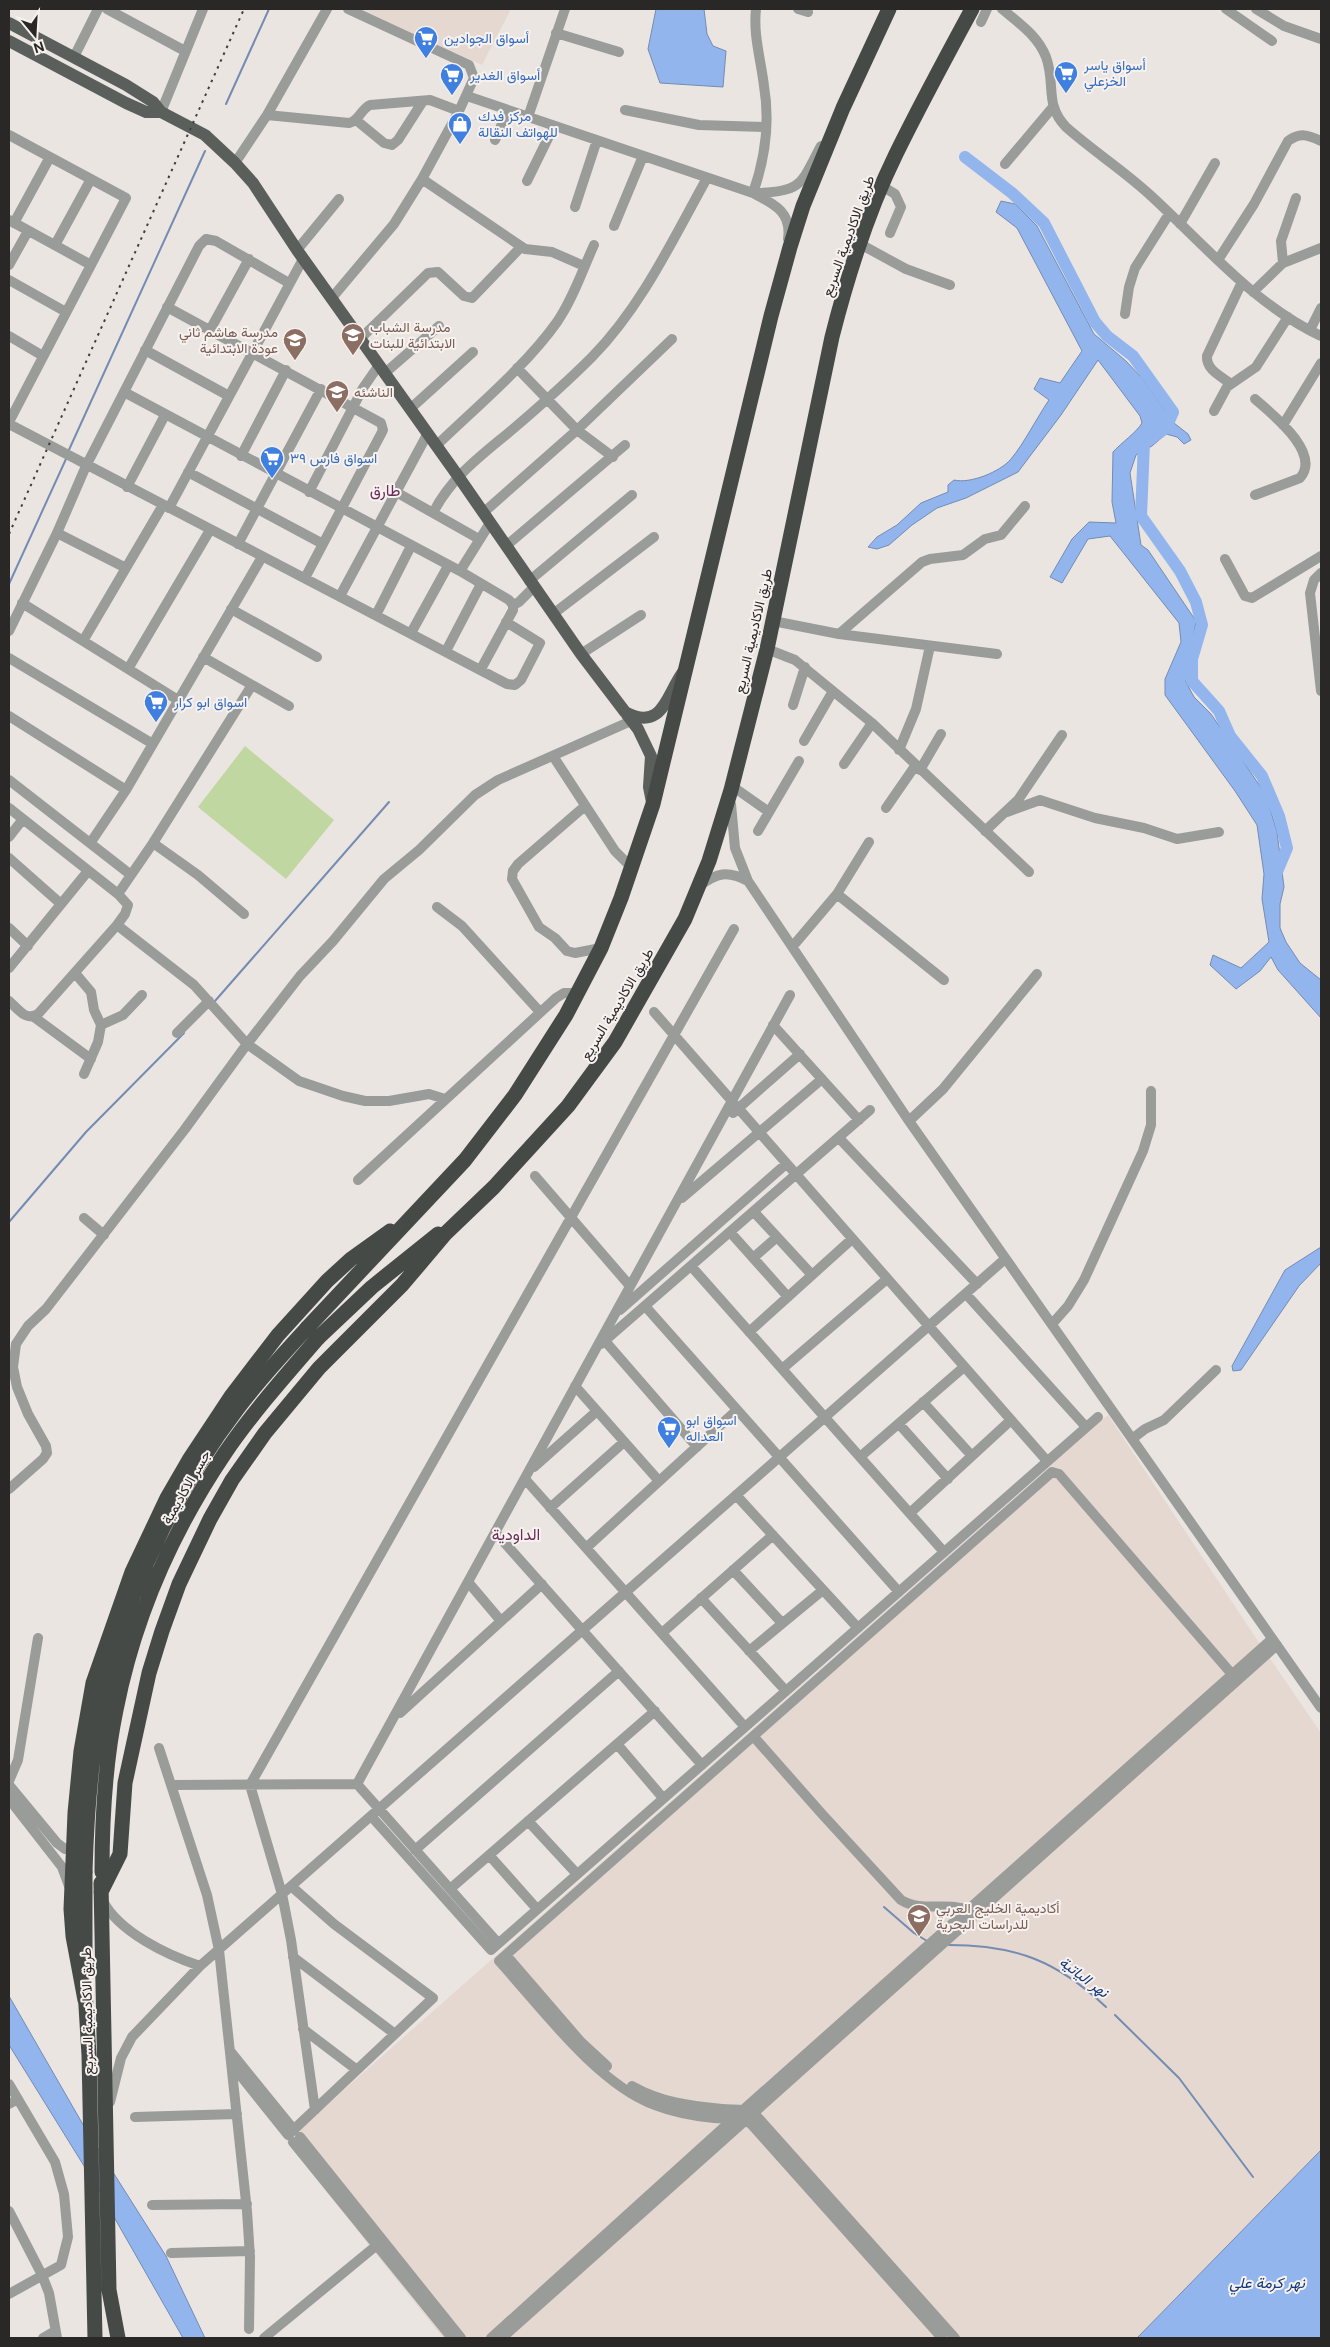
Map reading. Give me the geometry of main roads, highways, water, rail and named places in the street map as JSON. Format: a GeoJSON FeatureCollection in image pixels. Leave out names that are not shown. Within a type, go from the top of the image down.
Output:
{"type":"FeatureCollection","features":[{"type":"Feature","properties":{"kind":"highway"},"geometry":{"type":"LineString","coordinates":[[85,2000],[72,1936],[71,1909],[73,1843],[85,1719],[103,1651],[132,1572],[167,1498],[189,1460],[232,1395],[278,1335],[327,1280],[351,1259],[408,1218],[465,1160],[531,1072],[578,993],[601,948],[632,868],[653,804],[683,672],[783,274],[803,206],[843,108],[889,9]]}},
{"type":"Feature","properties":{"kind":"highway","name":"طريق الاكاديمية السريع"},"geometry":{"type":"LineString","coordinates":[[469,1210],[551,1126],[600,1063],[629,1019],[685,919],[717,836],[732,788],[774,621],[832,336],[860,244],[895,155],[972,9]]}},
{"type":"Feature","properties":{"kind":"highway","name":"جسر الاكاديمية"},"geometry":{"type":"LineString","coordinates":[[85,1872],[86,1820],[93,1756],[101,1707],[112,1661],[149,1560],[174,1506],[237,1408],[307,1328],[429,1198]]}},
{"type":"Feature","properties":{"kind":"highway"},"geometry":{"type":"LineString","coordinates":[[101,1893],[120,1854],[125,1783],[149,1673],[179,1584],[210,1519],[232,1480],[265,1433],[313,1375],[402,1285],[446,1233],[469,1210]]}},
{"type":"Feature","properties":{"kind":"highway","name":"جسر الاكاديمية"},"geometry":{"type":"LineString","coordinates":[[102,1872],[102,1823],[115,1711],[126,1665],[158,1574],[187,1516],[225,1452],[264,1400],[318,1338],[372,1287],[416,1250],[469,1210]]}},
{"type":"Feature","properties":{"kind":"highway"},"geometry":{"type":"LineString","coordinates":[[167,1498],[210,1519]]}},
{"type":"Feature","properties":{"kind":"highway"},"geometry":{"type":"LineString","coordinates":[[103,1651],[117,1648],[131,1651],[142,1660],[149,1673]]}},
{"type":"Feature","properties":{"kind":"highway","name":"طريق الاكاديمية السريع"},"geometry":{"type":"LineString","coordinates":[[85,1872],[85,2000],[91,2125],[91,2209],[95,2338]]}},
{"type":"Feature","properties":{"kind":"highway","name":"طريق الاكاديمية السريع"},"geometry":{"type":"LineString","coordinates":[[102,1872],[109,2273]]}},
{"type":"Feature","properties":{"kind":"highway"},"geometry":{"type":"LineString","coordinates":[[109,2273],[112,2306],[118,2338]]}},
{"type":"Feature","properties":{"kind":"highway"},"geometry":{"type":"LineString","coordinates":[[109,2273],[114,2301],[127,2338]]}},
{"type":"Feature","properties":{"kind":"main road"},"geometry":{"type":"LineString","coordinates":[[9,23],[135,90],[153,102],[161,112],[205,135],[253,183],[300,255],[428,433],[581,654],[645,740],[651,756],[649,787],[653,804]]}},
{"type":"Feature","properties":{"kind":"main road"},"geometry":{"type":"LineString","coordinates":[[9,41],[126,103],[146,112],[161,112]]}},
{"type":"Feature","properties":{"kind":"main road"},"geometry":{"type":"LineString","coordinates":[[627,716],[642,718],[658,714],[665,706],[683,672]]}},
{"type":"Feature","properties":{"kind":"water"},"geometry":{"type":"Polygon","coordinates":[[[656,9],[704,9],[707,34],[713,46],[726,51],[723,87],[660,83],[648,49],[656,9]]]}},
{"type":"Feature","properties":{"kind":"water"},"geometry":{"type":"Polygon","coordinates":[[[1001,201],[1015,204],[1037,226],[1094,334],[1126,361],[1142,378],[1174,423],[1188,434],[1191,440],[1184,444],[1177,437],[1166,434],[1152,446],[1136,455],[1130,473],[1141,545],[1148,550],[1196,621],[1186,682],[1194,697],[1211,714],[1266,795],[1277,832],[1284,887],[1280,904],[1280,928],[1286,942],[1300,963],[1321,980],[1321,1018],[1278,970],[1271,957],[1260,971],[1236,989],[1210,965],[1213,955],[1241,968],[1269,942],[1262,899],[1264,874],[1257,825],[1235,791],[1165,695],[1165,679],[1181,642],[1179,623],[1110,536],[1088,539],[1062,583],[1050,577],[1072,539],[1089,522],[1116,523],[1112,502],[1113,452],[1142,423],[1140,416],[1098,360],[1061,415],[1018,472],[966,498],[937,508],[912,525],[889,545],[877,549],[868,547],[877,537],[897,525],[921,503],[948,492],[948,485],[954,480],[976,479],[1006,464],[1021,445],[1049,400],[1034,389],[1040,378],[1060,383],[1082,351],[1017,228],[996,212],[1001,201]]]}},
{"type":"Feature","properties":{"kind":"water"},"geometry":{"type":"Polygon","coordinates":[[[1321,1247],[1321,1263],[1299,1286],[1241,1370],[1233,1371],[1232,1366],[1285,1270],[1321,1247]]]}},
{"type":"Feature","properties":{"kind":"water"},"geometry":{"type":"Polygon","coordinates":[[[9,1996],[85,2128],[166,2256],[205,2338],[183,2338],[94,2182],[9,2045],[9,1996]]]}},
{"type":"Feature","properties":{"kind":"water","name":"نهر كرمة علي"},"geometry":{"type":"Polygon","coordinates":[[[1321,2150],[1321,2338],[1137,2338],[1321,2150]]]}},
{"type":"Feature","properties":{"kind":"waterway"},"geometry":{"type":"LineString","coordinates":[[226,104],[269,9]]}},
{"type":"Feature","properties":{"kind":"waterway"},"geometry":{"type":"LineString","coordinates":[[68,452],[205,151]]}},
{"type":"Feature","properties":{"kind":"waterway"},"geometry":{"type":"LineString","coordinates":[[965,157],[1012,193],[1044,223],[1095,322],[1107,336],[1133,356],[1173,412],[1166,428],[1144,443],[1141,516],[1180,571],[1196,602],[1202,625],[1192,659],[1192,681],[1219,711],[1230,736],[1262,776],[1279,816],[1287,848],[1274,879]]}},
{"type":"Feature","properties":{"kind":"waterway"},"geometry":{"type":"LineString","coordinates":[[9,584],[66,459]]}},
{"type":"Feature","properties":{"kind":"waterway"},"geometry":{"type":"LineString","coordinates":[[215,1001],[389,802]]}},
{"type":"Feature","properties":{"kind":"waterway"},"geometry":{"type":"LineString","coordinates":[[9,1222],[86,1132],[184,1033]]}},
{"type":"Feature","properties":{"kind":"waterway","name":"نهر الياتية"},"geometry":{"type":"LineString","coordinates":[[884,1907],[914,1933],[927,1941]]}},
{"type":"Feature","properties":{"kind":"waterway","name":"نهر الياتية"},"geometry":{"type":"LineString","coordinates":[[949,1945],[995,1948],[1015,1952],[1034,1959],[1070,1978],[1106,2007]]}},
{"type":"Feature","properties":{"kind":"waterway","name":"نهر الياتية"},"geometry":{"type":"LineString","coordinates":[[1115,2015],[1179,2078],[1253,2177]]}},
{"type":"Feature","properties":{"kind":"railway"},"geometry":{"type":"LineString","coordinates":[[9,534],[244,9]]}},
{"type":"Feature","properties":{"kind":"place","name":"أسواق الجوادين"},"geometry":{"type":"Point","coordinates":[426,59]}},
{"type":"Feature","properties":{"kind":"place","name":"أسواق ياسر الخزعلي"},"geometry":{"type":"Point","coordinates":[1066,94]}},
{"type":"Feature","properties":{"kind":"place","name":"أسواق الغدير"},"geometry":{"type":"Point","coordinates":[452,96]}},
{"type":"Feature","properties":{"kind":"place","name":"مركز فدك للهواتف النقالة"},"geometry":{"type":"Point","coordinates":[460,145]}},
{"type":"Feature","properties":{"kind":"place","name":"مدرسة الشباب الابتدائية للبنات"},"geometry":{"type":"Point","coordinates":[353,356]}},
{"type":"Feature","properties":{"kind":"place","name":"مدرسة هاشم ثاني عودة الابتدائية"},"geometry":{"type":"Point","coordinates":[295,361]}},
{"type":"Feature","properties":{"kind":"place","name":"الناشئه"},"geometry":{"type":"Point","coordinates":[337,413]}},
{"type":"Feature","properties":{"kind":"place","name":"اسواق فارس ٣٩"},"geometry":{"type":"Point","coordinates":[272,479]}},
{"type":"Feature","properties":{"kind":"place","name":"اسواق ابو كرار"},"geometry":{"type":"Point","coordinates":[156,723]}},
{"type":"Feature","properties":{"kind":"place","name":"اسواق ابو العداله"},"geometry":{"type":"Point","coordinates":[669,1449]}},
{"type":"Feature","properties":{"kind":"place","name":"أكاديمية الخليج العربي للدراسات البحرية"},"geometry":{"type":"Point","coordinates":[919,1937]}},
{"type":"Feature","properties":{"kind":"district","name":"طارق"},"geometry":{"type":"Point","coordinates":[385,490]}},
{"type":"Feature","properties":{"kind":"district","name":"الداودية"},"geometry":{"type":"Point","coordinates":[516,1534]}}]}
